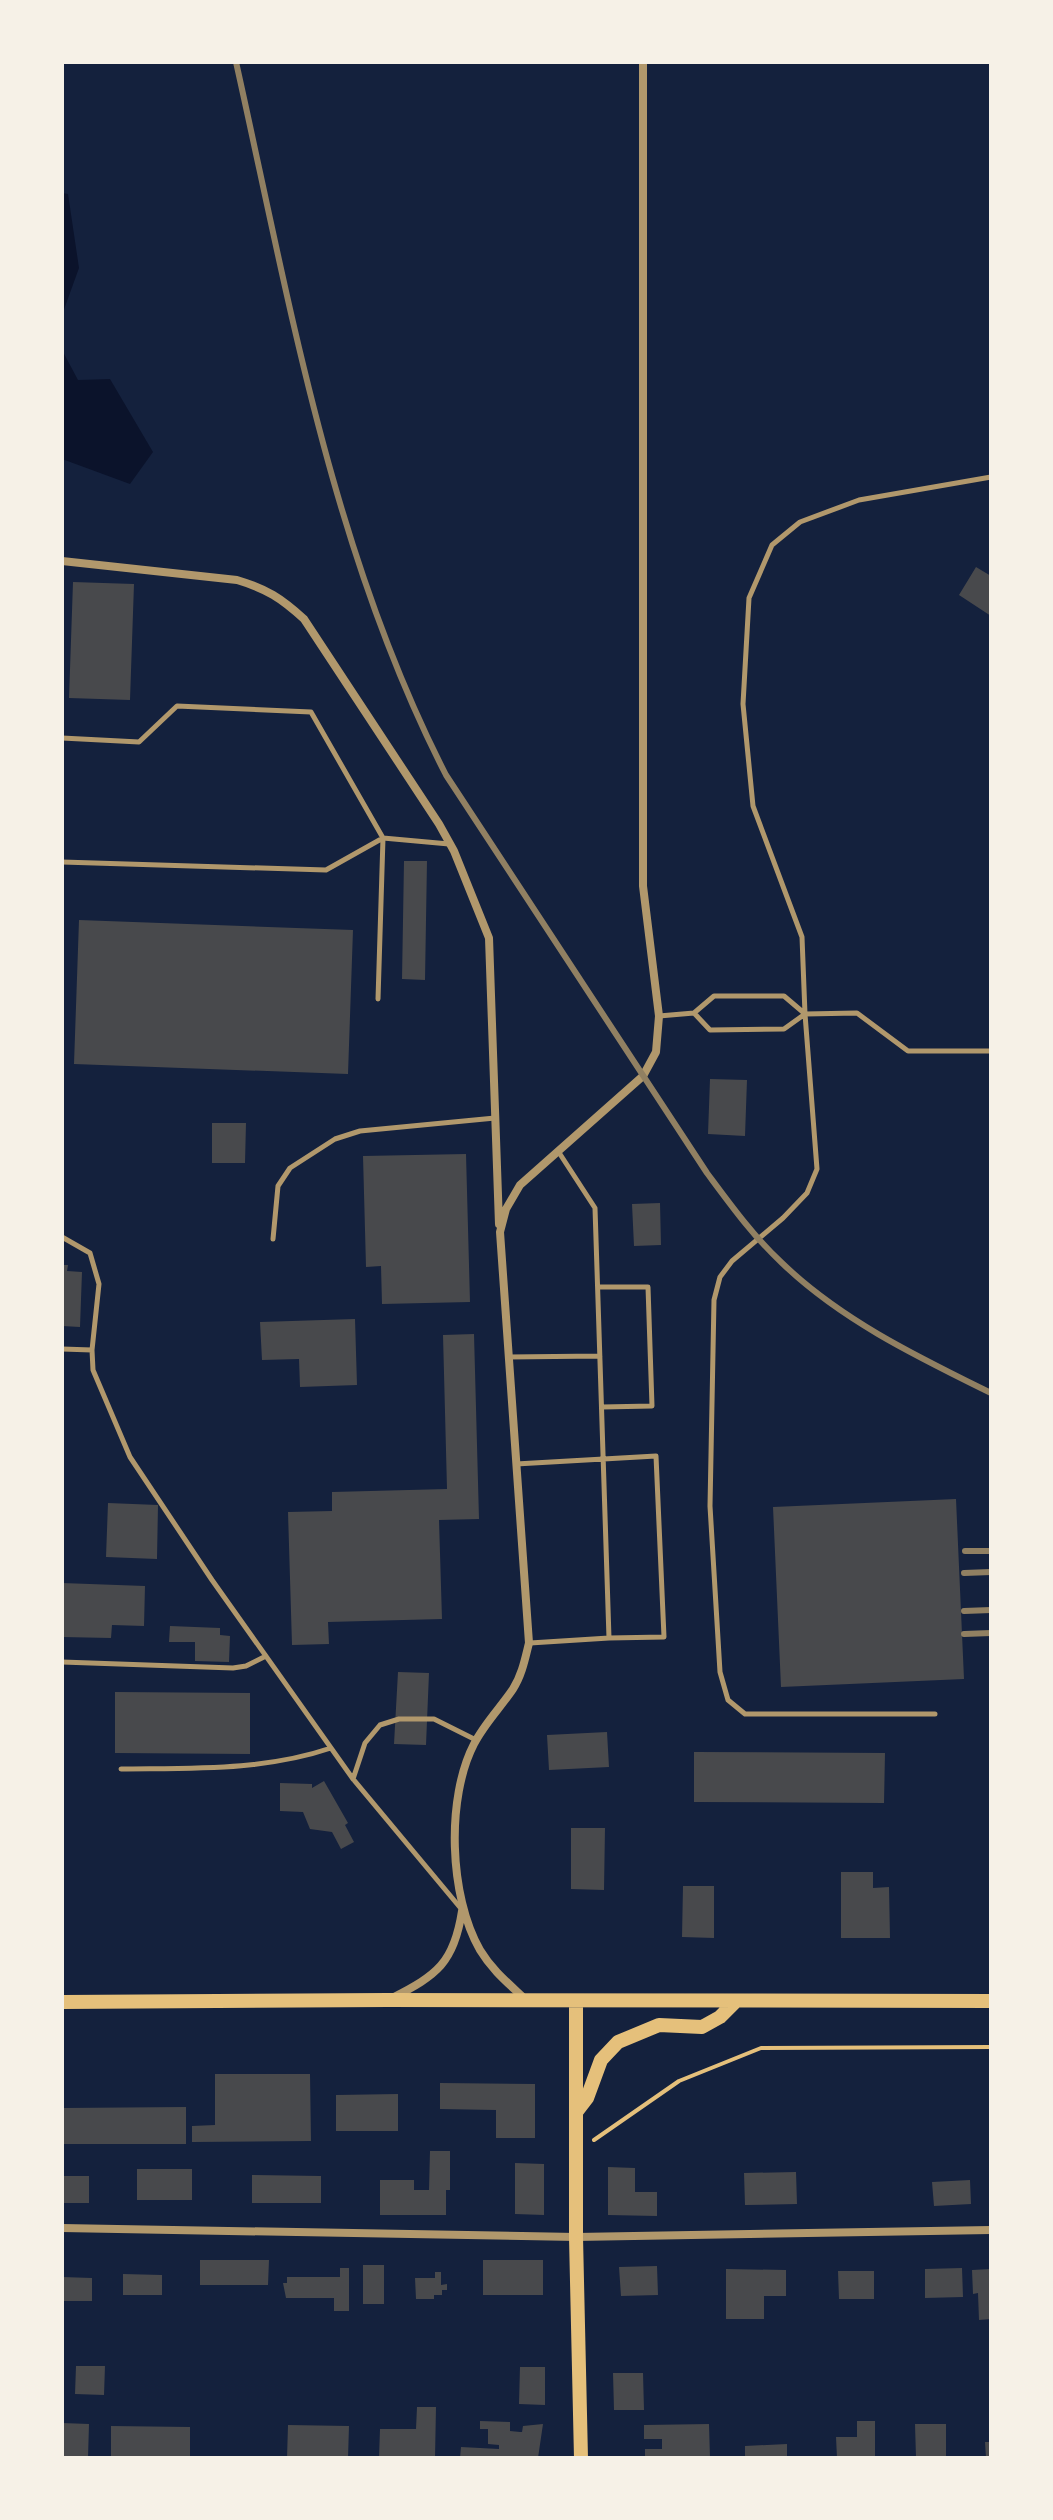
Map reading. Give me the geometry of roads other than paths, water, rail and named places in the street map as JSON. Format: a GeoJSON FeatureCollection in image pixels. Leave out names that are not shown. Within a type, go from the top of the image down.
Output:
{"type":"FeatureCollection","features":[{"type":"Feature","properties":{"kind":"main road"},"geometry":{"type":"LineString","coordinates":[[62,2002],[991,2001]]}},
{"type":"Feature","properties":{"kind":"main road"},"geometry":{"type":"LineString","coordinates":[[576,2002],[576,2237],[581,2458]]}},
{"type":"Feature","properties":{"kind":"main road"},"geometry":{"type":"LineString","coordinates":[[576,2111],[587,2098],[601,2060],[618,2042],[659,2025],[702,2027],[720,2017],[735,2002]]}},
{"type":"Feature","properties":{"kind":"street"},"geometry":{"type":"LineString","coordinates":[[500,1232],[512,1196],[531,1174],[643,1076],[656,1052],[659,1016],[643,886],[643,62]]}},
{"type":"Feature","properties":{"kind":"street"},"geometry":{"type":"LineString","coordinates":[[62,561],[237,580],[263,587],[304,619],[439,824],[489,938],[500,1232],[529,1643],[524,1665],[514,1686],[476,1740],[463,1766],[455,1800],[455,1834],[463,1911],[458,1938],[438,1971],[388,2000]]}},
{"type":"Feature","properties":{"kind":"street"},"geometry":{"type":"LineString","coordinates":[[463,1911],[479,1948],[496,1973],[528,2001]]}},
{"type":"Feature","properties":{"kind":"street"},"geometry":{"type":"LineString","coordinates":[[62,2228],[576,2237],[991,2230]]}},
{"type":"Feature","properties":{"kind":"lane"},"geometry":{"type":"LineString","coordinates":[[935,1714],[745,1714],[728,1700],[720,1672],[710,1506],[714,1300],[720,1277],[732,1261],[783,1218],[807,1193],[817,1169],[802,937],[753,806],[743,704],[749,598],[772,545],[800,522],[859,500],[991,477]]}},
{"type":"Feature","properties":{"kind":"lane"},"geometry":{"type":"LineString","coordinates":[[62,738],[139,742],[177,706],[311,712],[383,838],[378,999]]}},
{"type":"Feature","properties":{"kind":"lane"},"geometry":{"type":"LineString","coordinates":[[62,862],[326,870],[383,838],[450,845]]}},
{"type":"Feature","properties":{"kind":"lane"},"geometry":{"type":"LineString","coordinates":[[659,1016],[694,1013],[714,996],[784,996],[805,1014]]}},
{"type":"Feature","properties":{"kind":"lane"},"geometry":{"type":"LineString","coordinates":[[694,1013],[710,1030],[784,1029],[805,1014],[857,1013],[908,1051],[991,1051]]}},
{"type":"Feature","properties":{"kind":"lane"},"geometry":{"type":"LineString","coordinates":[[273,1239],[278,1186],[290,1168],[335,1139],[360,1131],[495,1118]]}},
{"type":"Feature","properties":{"kind":"lane"},"geometry":{"type":"LineString","coordinates":[[558,1151],[595,1208],[609,1638]]}},
{"type":"Feature","properties":{"kind":"lane"},"geometry":{"type":"LineString","coordinates":[[62,1237],[90,1253],[99,1284],[93,1370],[130,1457],[353,1779],[463,1911]]}},
{"type":"Feature","properties":{"kind":"lane"},"geometry":{"type":"LineString","coordinates":[[598,1287],[648,1287],[652,1406],[602,1407]]}},
{"type":"Feature","properties":{"kind":"lane"},"geometry":{"type":"LineString","coordinates":[[62,1349],[92,1350]]}},
{"type":"Feature","properties":{"kind":"lane"},"geometry":{"type":"LineString","coordinates":[[508,1357],[600,1356]]}},
{"type":"Feature","properties":{"kind":"lane"},"geometry":{"type":"LineString","coordinates":[[516,1464],[656,1456],[664,1637],[529,1643]]}},
{"type":"Feature","properties":{"kind":"lane"},"geometry":{"type":"LineString","coordinates":[[62,1662],[233,1668],[246,1666],[266,1656]]}},
{"type":"Feature","properties":{"kind":"lane"},"geometry":{"type":"LineString","coordinates":[[353,1779],[365,1743],[380,1725],[399,1719],[434,1719],[476,1740]]}},
{"type":"Feature","properties":{"kind":"lane"},"geometry":{"type":"LineString","coordinates":[[121,1769],[231,1768],[306,1757],[331,1748]]}},
{"type":"Feature","properties":{"kind":"water"},"geometry":{"type":"Polygon","coordinates":[[[62,193],[68,194],[79,268],[62,315],[62,193]]]}},
{"type":"Feature","properties":{"kind":"water"},"geometry":{"type":"Polygon","coordinates":[[[62,350],[78,380],[110,379],[153,452],[130,484],[62,459],[62,350]]]}},
{"type":"Feature","properties":{"kind":"railway"},"geometry":{"type":"LineString","coordinates":[[236,62],[296,335],[344,516],[406,691],[446,775],[707,1173],[761,1242],[805,1283],[855,1320],[991,1393]]}},
{"type":"Feature","properties":{"kind":"railway"},"geometry":{"type":"LineString","coordinates":[[965,1551],[991,1551]]}},
{"type":"Feature","properties":{"kind":"railway"},"geometry":{"type":"LineString","coordinates":[[964,1573],[991,1572]]}},
{"type":"Feature","properties":{"kind":"railway"},"geometry":{"type":"LineString","coordinates":[[964,1611],[991,1610]]}},
{"type":"Feature","properties":{"kind":"railway"},"geometry":{"type":"LineString","coordinates":[[964,1634],[991,1633]]}}]}
